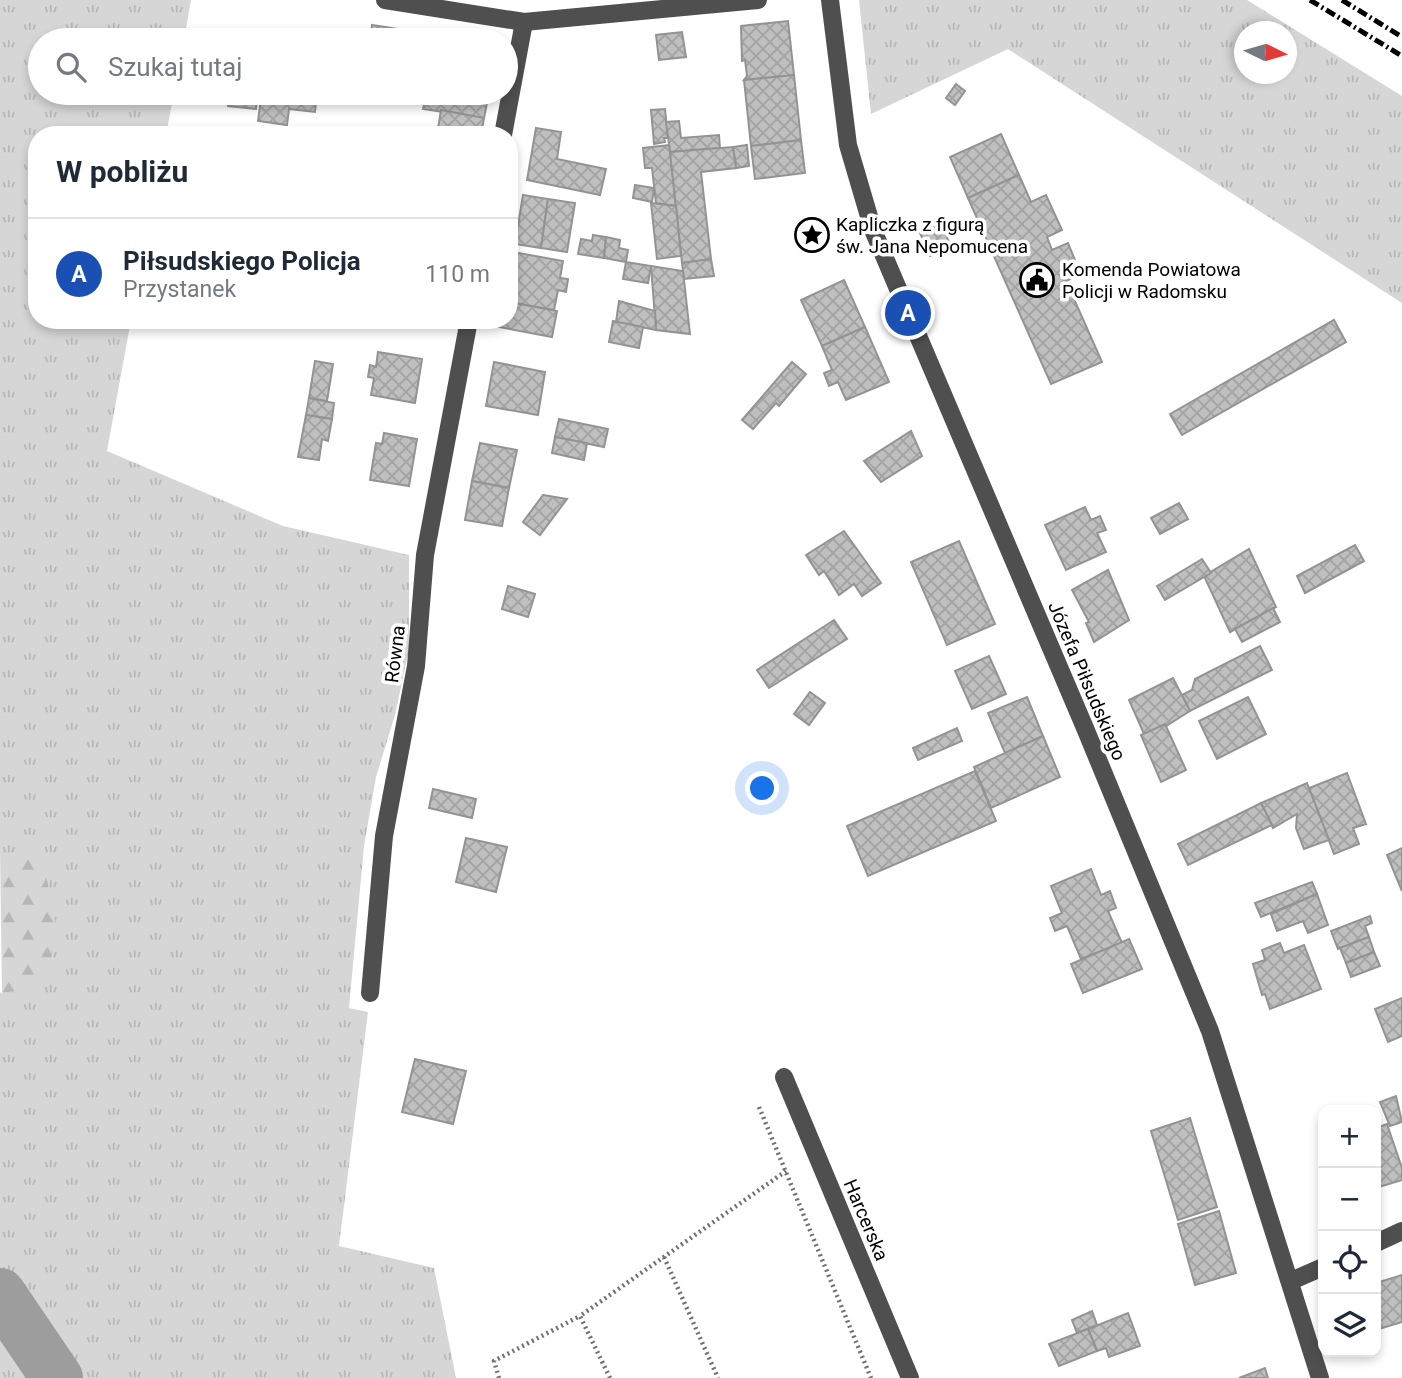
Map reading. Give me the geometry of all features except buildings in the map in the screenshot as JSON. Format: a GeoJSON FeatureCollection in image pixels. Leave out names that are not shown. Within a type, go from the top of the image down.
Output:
{"type":"FeatureCollection","features":[{"type":"Feature","properties":{"kind":"street"},"geometry":{"type":"LineString","coordinates":[[385,0],[524,22],[758,0]]}},
{"type":"Feature","properties":{"kind":"street","name":"Józefa Piłsudskiego"},"geometry":{"type":"LineString","coordinates":[[830,0],[848,145],[873,230],[1085,728],[1210,1031],[1320,1378]]}},
{"type":"Feature","properties":{"kind":"street"},"geometry":{"type":"LineString","coordinates":[[518,54],[524,22]]}},
{"type":"Feature","properties":{"kind":"street"},"geometry":{"type":"LineString","coordinates":[[505,126],[509,105]]}},
{"type":"Feature","properties":{"kind":"street","name":"Równa"},"geometry":{"type":"LineString","coordinates":[[370,993],[384,836],[416,667],[425,555],[466,329]]}},
{"type":"Feature","properties":{"kind":"street","name":"Harcerska"},"geometry":{"type":"LineString","coordinates":[[783,1077],[910,1378]]}},
{"type":"Feature","properties":{"kind":"street"},"geometry":{"type":"LineString","coordinates":[[1381,1241],[1402,1231]]}},
{"type":"Feature","properties":{"kind":"street"},"geometry":{"type":"LineString","coordinates":[[1291,1281],[1318,1269]]}},
{"type":"Feature","properties":{"kind":"path"},"geometry":{"type":"LineString","coordinates":[[760,1107],[871,1378]]}},
{"type":"Feature","properties":{"kind":"path"},"geometry":{"type":"LineString","coordinates":[[499,1378],[494,1361],[580,1316],[786,1171]]}},
{"type":"Feature","properties":{"kind":"path"},"geometry":{"type":"LineString","coordinates":[[664,1257],[718,1378]]}},
{"type":"Feature","properties":{"kind":"path"},"geometry":{"type":"LineString","coordinates":[[580,1316],[610,1378]]}},
{"type":"Feature","properties":{"kind":"green space"},"geometry":{"type":"Polygon","coordinates":[[[0,0],[191,0],[186,28],[28,28],[28,105],[172,105],[168,126],[28,126],[28,329],[129,329],[107,451],[283,526],[409,555],[409,649],[395,715],[376,777],[364,846],[349,1008],[368,1012],[339,1246],[434,1268],[456,1378],[0,1378],[0,992],[2,994],[43,865],[0,850],[0,0]]]}},
{"type":"Feature","properties":{"kind":"green space"},"geometry":{"type":"Polygon","coordinates":[[[859,0],[1247,0],[1281,21],[1234,21],[1234,84],[1297,84],[1297,31],[1402,96],[1402,303],[1008,49],[871,114],[859,0]]]}},
{"type":"Feature","properties":{"kind":"green space"},"geometry":{"type":"Polygon","coordinates":[[[0,850],[44,864],[55,921],[48,979],[2,994],[0,850]]]}},
{"type":"Feature","properties":{"kind":"waterway"},"geometry":{"type":"LineString","coordinates":[[0,1294],[57,1378]]}},
{"type":"Feature","properties":{"kind":"railway"},"geometry":{"type":"LineString","coordinates":[[1310,0],[1402,56]]}},
{"type":"Feature","properties":{"kind":"railway"},"geometry":{"type":"LineString","coordinates":[[1342,0],[1402,37]]}},
{"type":"Feature","properties":{"kind":"place","name":"Kapliczka z figurą św. Jana Nepomucena"},"geometry":{"type":"Point","coordinates":[812,235]}},
{"type":"Feature","properties":{"kind":"place","name":"Komenda Powiatowa Policji w Radomsku"},"geometry":{"type":"Point","coordinates":[1037,280]}},
{"type":"Feature","properties":{"kind":"place","name":"Piłsudskiego Policja"},"geometry":{"type":"Point","coordinates":[908,313]}}]}
